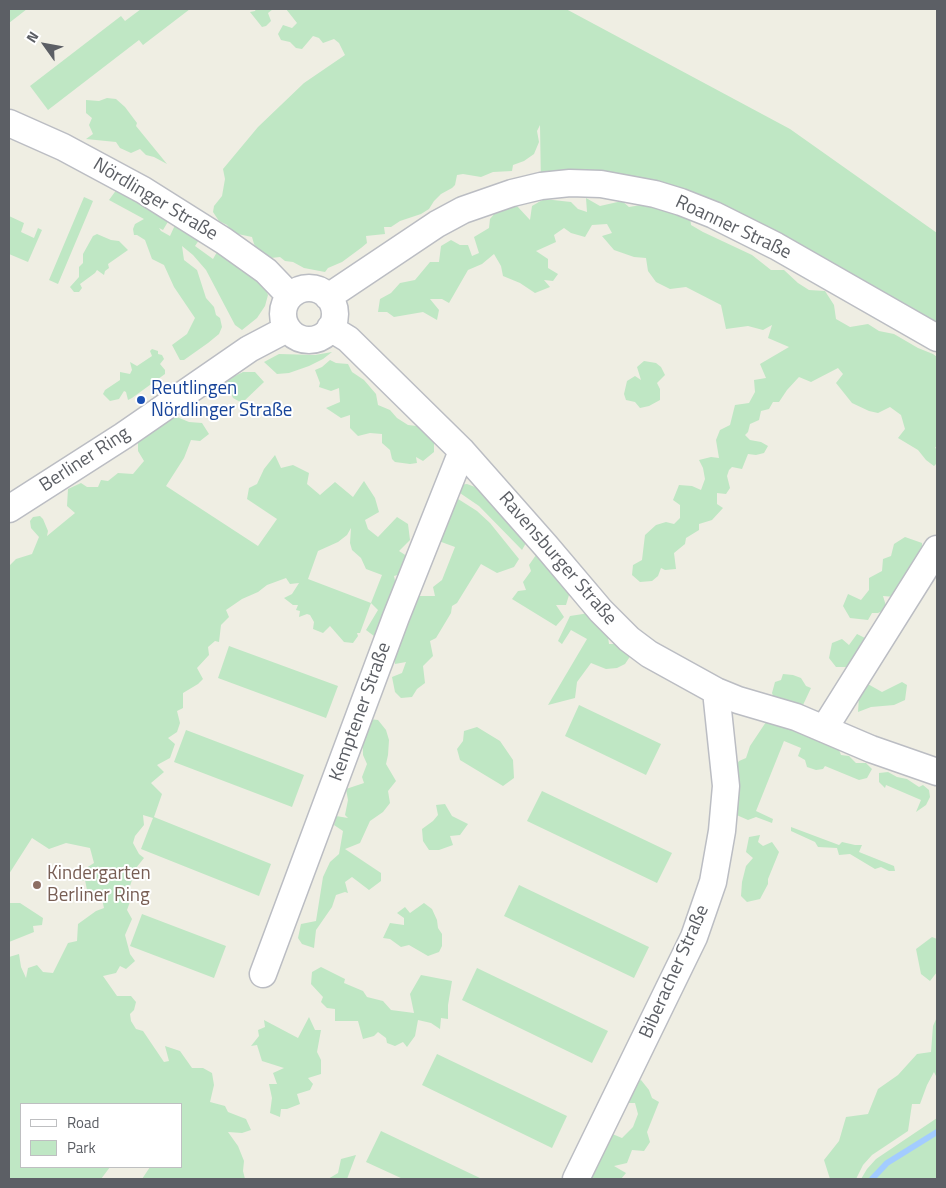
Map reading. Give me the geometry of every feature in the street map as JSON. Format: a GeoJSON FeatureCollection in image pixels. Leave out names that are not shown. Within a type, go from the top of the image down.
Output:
{"type":"FeatureCollection","features":[{"type":"Feature","properties":{"kind":"street","name":"Nördlinger Straße"},"geometry":{"type":"LineString","coordinates":[[9,123],[63,147],[143,190],[224,241],[266,271],[290,296]]}},
{"type":"Feature","properties":{"kind":"street","name":"Roanner Straße"},"geometry":{"type":"LineString","coordinates":[[328,297],[437,224],[463,210],[512,193],[541,186],[570,183],[601,184],[655,194],[714,215],[776,246],[937,338]]}},
{"type":"Feature","properties":{"kind":"street"},"geometry":{"type":"LineString","coordinates":[[311,288],[323,292],[328,297],[332,303],[334,320],[330,328],[317,339],[308,340],[300,338],[287,329],[283,320],[283,310],[290,296],[304,289],[311,288]]}},
{"type":"Feature","properties":{"kind":"street","name":"Ravensburger Straße"},"geometry":{"type":"LineString","coordinates":[[330,328],[348,339],[462,451],[601,611],[629,639],[649,654],[716,691],[796,717],[884,754],[937,772]]}},
{"type":"Feature","properties":{"kind":"street","name":"Berliner Ring"},"geometry":{"type":"LineString","coordinates":[[9,509],[147,420],[249,349],[287,329]]}},
{"type":"Feature","properties":{"kind":"street","name":"Kemptener Straße"},"geometry":{"type":"LineString","coordinates":[[263,974],[396,618],[462,451]]}},
{"type":"Feature","properties":{"kind":"street"},"geometry":{"type":"LineString","coordinates":[[824,729],[937,549]]}},
{"type":"Feature","properties":{"kind":"street","name":"Biberacher Straße"},"geometry":{"type":"LineString","coordinates":[[576,1179],[694,937],[711,890],[722,832],[726,786],[716,691]]}},
{"type":"Feature","properties":{"kind":"green space"},"geometry":{"type":"Polygon","coordinates":[[[9,9],[27,9],[9,23],[9,9]]]}},
{"type":"Feature","properties":{"kind":"green space"},"geometry":{"type":"Polygon","coordinates":[[[141,9],[190,9],[143,45],[139,40],[48,110],[30,86],[121,16],[125,21],[141,9]]]}},
{"type":"Feature","properties":{"kind":"green space"},"geometry":{"type":"Polygon","coordinates":[[[256,9],[273,9],[268,13],[271,21],[266,26],[262,27],[250,12],[256,9]]]}},
{"type":"Feature","properties":{"kind":"green space"},"geometry":{"type":"Polygon","coordinates":[[[286,9],[566,9],[790,129],[937,233],[937,338],[714,215],[541,186],[540,125],[537,131],[539,142],[534,154],[524,161],[513,165],[512,171],[493,172],[481,177],[457,175],[455,185],[441,194],[429,209],[421,214],[400,221],[391,227],[384,227],[385,234],[366,236],[367,243],[342,262],[328,268],[325,272],[304,268],[293,262],[285,261],[280,257],[271,258],[261,255],[252,237],[233,233],[227,225],[219,221],[213,212],[214,206],[222,196],[225,179],[223,169],[258,127],[304,83],[345,55],[339,43],[334,39],[323,43],[319,38],[313,36],[302,49],[296,48],[290,42],[281,40],[278,34],[283,25],[292,28],[297,23],[286,9]]]}},
{"type":"Feature","properties":{"kind":"green space"},"geometry":{"type":"Polygon","coordinates":[[[107,98],[116,99],[125,107],[137,123],[136,126],[167,164],[146,155],[140,149],[131,153],[120,148],[116,142],[86,139],[93,134],[89,125],[92,118],[86,113],[86,100],[99,101],[107,98]]]}},
{"type":"Feature","properties":{"kind":"green space"},"geometry":{"type":"Polygon","coordinates":[[[117,189],[169,220],[163,230],[159,228],[161,231],[170,236],[175,225],[199,240],[195,246],[213,259],[217,252],[264,286],[268,295],[265,306],[257,318],[242,330],[235,325],[206,270],[182,246],[184,260],[197,270],[206,298],[214,307],[222,327],[219,334],[208,343],[184,360],[180,360],[172,345],[187,334],[195,318],[174,287],[164,265],[152,259],[145,240],[134,235],[133,229],[135,224],[144,219],[109,200],[117,189]]]}},
{"type":"Feature","properties":{"kind":"green space"},"geometry":{"type":"Polygon","coordinates":[[[84,197],[93,201],[58,284],[49,280],[84,197]]]}},
{"type":"Feature","properties":{"kind":"green space"},"geometry":{"type":"Polygon","coordinates":[[[586,198],[600,206],[622,201],[629,207],[641,205],[689,209],[691,225],[752,255],[771,270],[784,270],[809,290],[825,291],[834,305],[836,319],[850,327],[868,324],[879,331],[894,334],[937,357],[937,445],[935,448],[937,449],[937,463],[934,466],[918,450],[898,438],[905,429],[901,415],[890,407],[878,413],[852,403],[836,383],[843,374],[838,368],[811,382],[799,377],[779,402],[773,402],[769,409],[761,411],[759,420],[750,424],[745,435],[750,440],[761,442],[768,446],[764,453],[748,454],[742,469],[732,467],[729,470],[727,476],[730,488],[726,494],[717,493],[717,504],[723,508],[712,520],[699,524],[699,530],[686,538],[685,544],[674,553],[676,569],[665,570],[661,568],[658,576],[652,581],[640,582],[632,575],[633,565],[642,560],[645,535],[656,525],[666,522],[674,524],[680,518],[680,505],[673,500],[679,485],[692,486],[701,490],[705,479],[699,460],[711,457],[719,458],[716,440],[720,430],[730,425],[735,405],[749,403],[755,392],[754,380],[766,378],[760,364],[789,347],[768,338],[772,325],[763,330],[748,326],[726,329],[721,305],[686,287],[670,289],[656,282],[648,271],[646,258],[634,257],[614,250],[602,236],[612,233],[607,224],[592,225],[585,237],[571,233],[564,228],[554,235],[556,242],[536,251],[548,259],[548,268],[558,274],[553,281],[544,280],[550,287],[535,293],[520,283],[503,276],[501,266],[494,254],[482,264],[468,270],[449,303],[442,299],[430,299],[439,310],[437,320],[423,312],[394,317],[387,312],[378,312],[380,299],[391,293],[400,283],[415,280],[430,262],[439,262],[441,246],[451,240],[460,245],[468,245],[472,256],[479,253],[474,237],[489,228],[490,219],[500,207],[510,208],[517,206],[530,220],[532,206],[544,199],[571,202],[578,209],[587,212],[586,198]]]}},
{"type":"Feature","properties":{"kind":"green space"},"geometry":{"type":"Polygon","coordinates":[[[9,216],[24,223],[21,232],[34,238],[38,228],[42,230],[28,262],[9,254],[9,216]]]}},
{"type":"Feature","properties":{"kind":"green space"},"geometry":{"type":"Polygon","coordinates":[[[97,234],[119,241],[128,250],[108,264],[109,268],[105,271],[104,275],[97,270],[80,284],[82,288],[79,292],[74,292],[70,287],[79,277],[79,267],[83,263],[83,254],[93,236],[97,234]]]}},
{"type":"Feature","properties":{"kind":"green space"},"geometry":{"type":"Polygon","coordinates":[[[152,349],[162,355],[164,359],[160,364],[165,370],[165,374],[128,400],[124,391],[119,399],[110,401],[103,394],[105,390],[120,380],[120,372],[130,374],[132,370],[130,362],[137,366],[152,356],[150,351],[152,349]]]}},
{"type":"Feature","properties":{"kind":"green space"},"geometry":{"type":"Polygon","coordinates":[[[332,352],[309,366],[289,373],[277,374],[264,362],[279,354],[315,355],[332,352]]]}},
{"type":"Feature","properties":{"kind":"green space"},"geometry":{"type":"Polygon","coordinates":[[[330,360],[336,363],[348,364],[352,372],[364,380],[376,394],[378,405],[390,410],[397,418],[408,425],[425,427],[434,440],[434,452],[423,461],[416,457],[417,463],[395,462],[392,459],[390,450],[382,443],[382,434],[370,433],[358,436],[350,428],[350,415],[341,418],[326,408],[340,402],[339,388],[331,391],[319,387],[320,383],[315,370],[330,360]]]}},
{"type":"Feature","properties":{"kind":"green space"},"geometry":{"type":"Polygon","coordinates":[[[644,361],[656,363],[661,367],[665,375],[657,383],[660,389],[660,400],[640,408],[635,402],[626,400],[624,394],[627,381],[635,376],[641,380],[637,367],[644,361]]]}},
{"type":"Feature","properties":{"kind":"green space"},"geometry":{"type":"Polygon","coordinates":[[[243,372],[255,372],[264,382],[242,403],[233,398],[226,382],[243,372]]]}},
{"type":"Feature","properties":{"kind":"green space"},"geometry":{"type":"Polygon","coordinates":[[[170,414],[189,422],[202,423],[209,434],[200,441],[191,440],[184,458],[166,486],[258,546],[277,519],[247,499],[249,488],[257,484],[264,469],[275,455],[281,468],[293,465],[309,473],[307,484],[320,495],[335,482],[353,497],[364,481],[375,498],[379,512],[365,520],[368,529],[378,537],[397,517],[408,524],[410,540],[399,551],[410,558],[415,570],[394,576],[396,585],[411,593],[419,596],[435,596],[433,587],[442,580],[455,547],[436,540],[455,497],[477,511],[490,523],[519,559],[514,567],[497,573],[481,564],[457,603],[452,606],[451,613],[436,638],[430,641],[433,656],[423,666],[425,683],[417,689],[412,697],[401,698],[395,692],[392,677],[402,673],[406,662],[395,664],[394,655],[382,635],[374,636],[366,630],[378,610],[371,603],[360,633],[357,633],[358,636],[353,643],[344,642],[330,626],[323,633],[313,629],[314,622],[310,615],[307,614],[299,617],[300,611],[296,610],[298,605],[293,605],[284,598],[292,594],[299,583],[290,584],[286,578],[267,585],[226,610],[229,617],[221,625],[219,642],[215,641],[208,647],[209,655],[197,668],[203,679],[183,693],[183,708],[177,711],[180,723],[177,732],[168,738],[175,744],[170,758],[157,765],[164,772],[151,783],[162,794],[154,817],[271,864],[259,896],[141,849],[153,818],[143,815],[144,825],[135,836],[133,843],[139,854],[144,858],[136,868],[130,886],[131,899],[127,910],[132,919],[125,935],[130,954],[135,961],[126,969],[120,966],[116,973],[103,976],[117,996],[131,996],[136,1002],[134,1010],[130,1014],[131,1021],[136,1029],[143,1031],[164,1062],[169,1061],[165,1046],[180,1051],[192,1068],[203,1068],[212,1073],[214,1085],[210,1102],[225,1106],[228,1112],[246,1119],[251,1130],[242,1133],[228,1132],[238,1146],[244,1161],[243,1171],[245,1179],[142,1179],[149,1168],[182,1168],[182,1103],[20,1103],[20,1168],[109,1168],[101,1179],[9,1179],[9,957],[19,954],[21,967],[26,978],[28,968],[37,965],[43,972],[53,973],[68,943],[77,941],[78,924],[96,911],[104,908],[102,899],[88,895],[85,880],[79,881],[83,870],[94,863],[90,848],[66,843],[49,849],[32,838],[9,874],[9,566],[16,559],[32,554],[39,537],[31,528],[30,521],[33,517],[40,516],[43,519],[48,531],[47,536],[75,513],[67,506],[68,489],[81,483],[87,487],[98,487],[101,480],[108,481],[118,473],[133,474],[144,461],[138,451],[138,442],[150,434],[153,423],[170,414]],[[351,528],[347,535],[338,542],[318,551],[308,579],[371,603],[382,575],[366,569],[361,558],[352,550],[350,543],[351,528]]]}},
{"type":"Feature","properties":{"kind":"green space"},"geometry":{"type":"Polygon","coordinates":[[[467,484],[475,487],[483,494],[526,543],[522,550],[479,506],[457,491],[459,485],[467,484]]]}},
{"type":"Feature","properties":{"kind":"green space"},"geometry":{"type":"Polygon","coordinates":[[[905,537],[922,543],[922,555],[895,597],[883,596],[887,609],[878,613],[872,613],[868,620],[850,618],[843,606],[848,594],[861,600],[869,590],[869,578],[882,571],[883,559],[891,556],[894,544],[905,537]]]}},
{"type":"Feature","properties":{"kind":"green space"},"geometry":{"type":"Polygon","coordinates":[[[536,555],[546,567],[559,577],[567,580],[569,595],[566,605],[556,605],[564,617],[556,626],[512,599],[518,591],[526,590],[523,582],[531,571],[529,565],[536,555]]]}},
{"type":"Feature","properties":{"kind":"green space"},"geometry":{"type":"Polygon","coordinates":[[[588,612],[607,630],[609,644],[619,644],[631,655],[625,664],[617,668],[606,669],[591,663],[577,682],[575,698],[548,705],[587,639],[571,630],[562,644],[558,641],[570,616],[588,612]]]}},
{"type":"Feature","properties":{"kind":"green space"},"geometry":{"type":"Polygon","coordinates":[[[857,634],[867,639],[848,667],[836,667],[829,658],[832,643],[842,639],[849,645],[857,634]]]}},
{"type":"Feature","properties":{"kind":"green space"},"geometry":{"type":"Polygon","coordinates":[[[229,646],[338,686],[326,718],[218,678],[229,646]]]}},
{"type":"Feature","properties":{"kind":"green space"},"geometry":{"type":"Polygon","coordinates":[[[783,674],[801,678],[806,686],[811,688],[803,705],[794,710],[776,705],[772,693],[775,682],[781,680],[783,674]]]}},
{"type":"Feature","properties":{"kind":"green space"},"geometry":{"type":"Polygon","coordinates":[[[902,682],[907,685],[905,700],[894,705],[871,707],[858,712],[859,696],[866,683],[882,692],[902,682]]]}},
{"type":"Feature","properties":{"kind":"green space"},"geometry":{"type":"Polygon","coordinates":[[[579,705],[661,744],[646,775],[565,736],[579,705]]]}},
{"type":"Feature","properties":{"kind":"green space"},"geometry":{"type":"Polygon","coordinates":[[[778,717],[837,745],[841,755],[849,756],[856,763],[866,763],[872,769],[867,778],[859,780],[825,766],[823,769],[816,770],[807,767],[805,760],[798,756],[801,748],[784,741],[756,811],[773,819],[772,823],[756,817],[748,820],[732,813],[732,772],[739,761],[746,758],[750,746],[766,722],[778,717]]]}},
{"type":"Feature","properties":{"kind":"green space"},"geometry":{"type":"Polygon","coordinates":[[[369,719],[378,720],[386,730],[389,740],[386,764],[396,781],[388,791],[390,803],[383,812],[370,821],[360,843],[345,849],[381,873],[381,881],[369,890],[352,877],[345,882],[348,893],[336,895],[332,907],[316,930],[314,948],[302,944],[298,938],[301,924],[316,921],[323,877],[330,862],[339,854],[343,831],[334,825],[336,816],[348,818],[345,815],[348,800],[346,789],[364,783],[362,777],[367,764],[363,755],[362,730],[369,719]]]}},
{"type":"Feature","properties":{"kind":"green space"},"geometry":{"type":"Polygon","coordinates":[[[477,727],[500,741],[513,760],[514,778],[503,786],[460,760],[457,749],[463,741],[464,731],[477,727]]]}},
{"type":"Feature","properties":{"kind":"green space"},"geometry":{"type":"Polygon","coordinates":[[[186,730],[304,775],[292,807],[174,762],[186,730]]]}},
{"type":"Feature","properties":{"kind":"green space"},"geometry":{"type":"Polygon","coordinates":[[[888,772],[897,777],[907,779],[919,787],[923,785],[929,790],[930,797],[926,805],[916,812],[921,800],[886,785],[885,788],[879,782],[879,773],[888,772]]]}},
{"type":"Feature","properties":{"kind":"green space"},"geometry":{"type":"Polygon","coordinates":[[[542,791],[672,853],[657,883],[527,821],[542,791]]]}},
{"type":"Feature","properties":{"kind":"green space"},"geometry":{"type":"Polygon","coordinates":[[[445,804],[452,816],[468,824],[460,835],[450,836],[453,845],[439,850],[429,850],[423,841],[422,829],[438,815],[436,805],[445,804]]]}},
{"type":"Feature","properties":{"kind":"green space"},"geometry":{"type":"Polygon","coordinates":[[[791,827],[839,845],[842,842],[862,845],[859,852],[894,866],[895,871],[889,871],[881,867],[875,869],[850,854],[839,855],[837,848],[818,847],[815,842],[791,831],[791,827]]]}},
{"type":"Feature","properties":{"kind":"green space"},"geometry":{"type":"Polygon","coordinates":[[[760,835],[758,842],[763,846],[772,842],[779,852],[768,879],[768,884],[760,899],[747,902],[741,896],[742,882],[746,866],[753,858],[746,852],[749,837],[760,835]]]}},
{"type":"Feature","properties":{"kind":"green space"},"geometry":{"type":"Polygon","coordinates":[[[519,885],[649,947],[634,978],[504,916],[519,885]]]}},
{"type":"Feature","properties":{"kind":"green space"},"geometry":{"type":"Polygon","coordinates":[[[9,903],[20,903],[43,918],[42,925],[33,926],[34,932],[9,942],[9,903]]]}},
{"type":"Feature","properties":{"kind":"green space"},"geometry":{"type":"Polygon","coordinates":[[[424,903],[432,909],[442,934],[442,946],[439,952],[428,956],[409,945],[401,947],[390,939],[383,938],[390,923],[404,925],[404,918],[397,913],[405,907],[410,913],[424,903]]]}},
{"type":"Feature","properties":{"kind":"green space"},"geometry":{"type":"Polygon","coordinates":[[[142,914],[226,946],[214,978],[130,946],[142,914]]]}},
{"type":"Feature","properties":{"kind":"green space"},"geometry":{"type":"Polygon","coordinates":[[[932,937],[937,939],[937,972],[930,981],[921,974],[916,949],[932,937]]]}},
{"type":"Feature","properties":{"kind":"green space"},"geometry":{"type":"Polygon","coordinates":[[[321,967],[345,979],[344,983],[363,991],[367,997],[383,1001],[391,1010],[414,1013],[410,994],[421,975],[452,981],[448,1019],[441,1018],[440,1029],[431,1023],[418,1020],[415,1036],[407,1047],[403,1042],[395,1046],[387,1043],[386,1038],[378,1032],[374,1036],[363,1039],[358,1021],[335,1021],[335,1009],[327,1008],[321,1002],[323,997],[311,984],[312,972],[321,967]]]}},
{"type":"Feature","properties":{"kind":"green space"},"geometry":{"type":"Polygon","coordinates":[[[477,968],[608,1031],[592,1063],[462,1000],[477,968]]]}},
{"type":"Feature","properties":{"kind":"green space"},"geometry":{"type":"Polygon","coordinates":[[[309,1017],[315,1030],[321,1030],[317,1052],[321,1060],[321,1074],[308,1078],[313,1084],[310,1090],[297,1094],[300,1104],[287,1109],[281,1109],[280,1117],[270,1113],[272,1098],[269,1084],[277,1084],[273,1073],[284,1068],[262,1061],[257,1045],[251,1046],[259,1036],[258,1030],[265,1027],[264,1020],[298,1038],[309,1017]]]}},
{"type":"Feature","properties":{"kind":"green space"},"geometry":{"type":"Polygon","coordinates":[[[937,1017],[937,1078],[934,1072],[920,1104],[912,1104],[908,1131],[872,1155],[863,1165],[856,1179],[830,1179],[824,1160],[839,1141],[846,1117],[868,1114],[878,1089],[898,1075],[917,1054],[931,1052],[933,1026],[937,1017]]]}},
{"type":"Feature","properties":{"kind":"green space"},"geometry":{"type":"Polygon","coordinates":[[[437,1054],[567,1116],[552,1148],[422,1085],[437,1054]]]}},
{"type":"Feature","properties":{"kind":"green space"},"geometry":{"type":"Polygon","coordinates":[[[641,1080],[649,1090],[652,1098],[659,1102],[647,1132],[650,1142],[644,1151],[632,1150],[627,1163],[614,1166],[626,1173],[621,1179],[582,1179],[610,1133],[622,1138],[633,1127],[638,1114],[635,1103],[624,1103],[627,1086],[641,1080]]]}},
{"type":"Feature","properties":{"kind":"green space"},"geometry":{"type":"Polygon","coordinates":[[[937,1118],[937,1179],[861,1179],[876,1159],[937,1118]]]}},
{"type":"Feature","properties":{"kind":"green space"},"geometry":{"type":"Polygon","coordinates":[[[381,1131],[482,1179],[403,1179],[366,1162],[381,1131]]]}},
{"type":"Feature","properties":{"kind":"green space"},"geometry":{"type":"Polygon","coordinates":[[[356,1155],[347,1179],[328,1179],[338,1173],[341,1159],[356,1155]]]}},
{"type":"Feature","properties":{"kind":"waterway"},"geometry":{"type":"LineString","coordinates":[[872,1179],[887,1163],[937,1132]]}},
{"type":"Feature","properties":{"kind":"place","name":"Reutlingen Nördlinger Straße"},"geometry":{"type":"Point","coordinates":[141,400]}},
{"type":"Feature","properties":{"kind":"place","name":"Kindergarten Berliner Ring"},"geometry":{"type":"Point","coordinates":[37,885]}}]}
